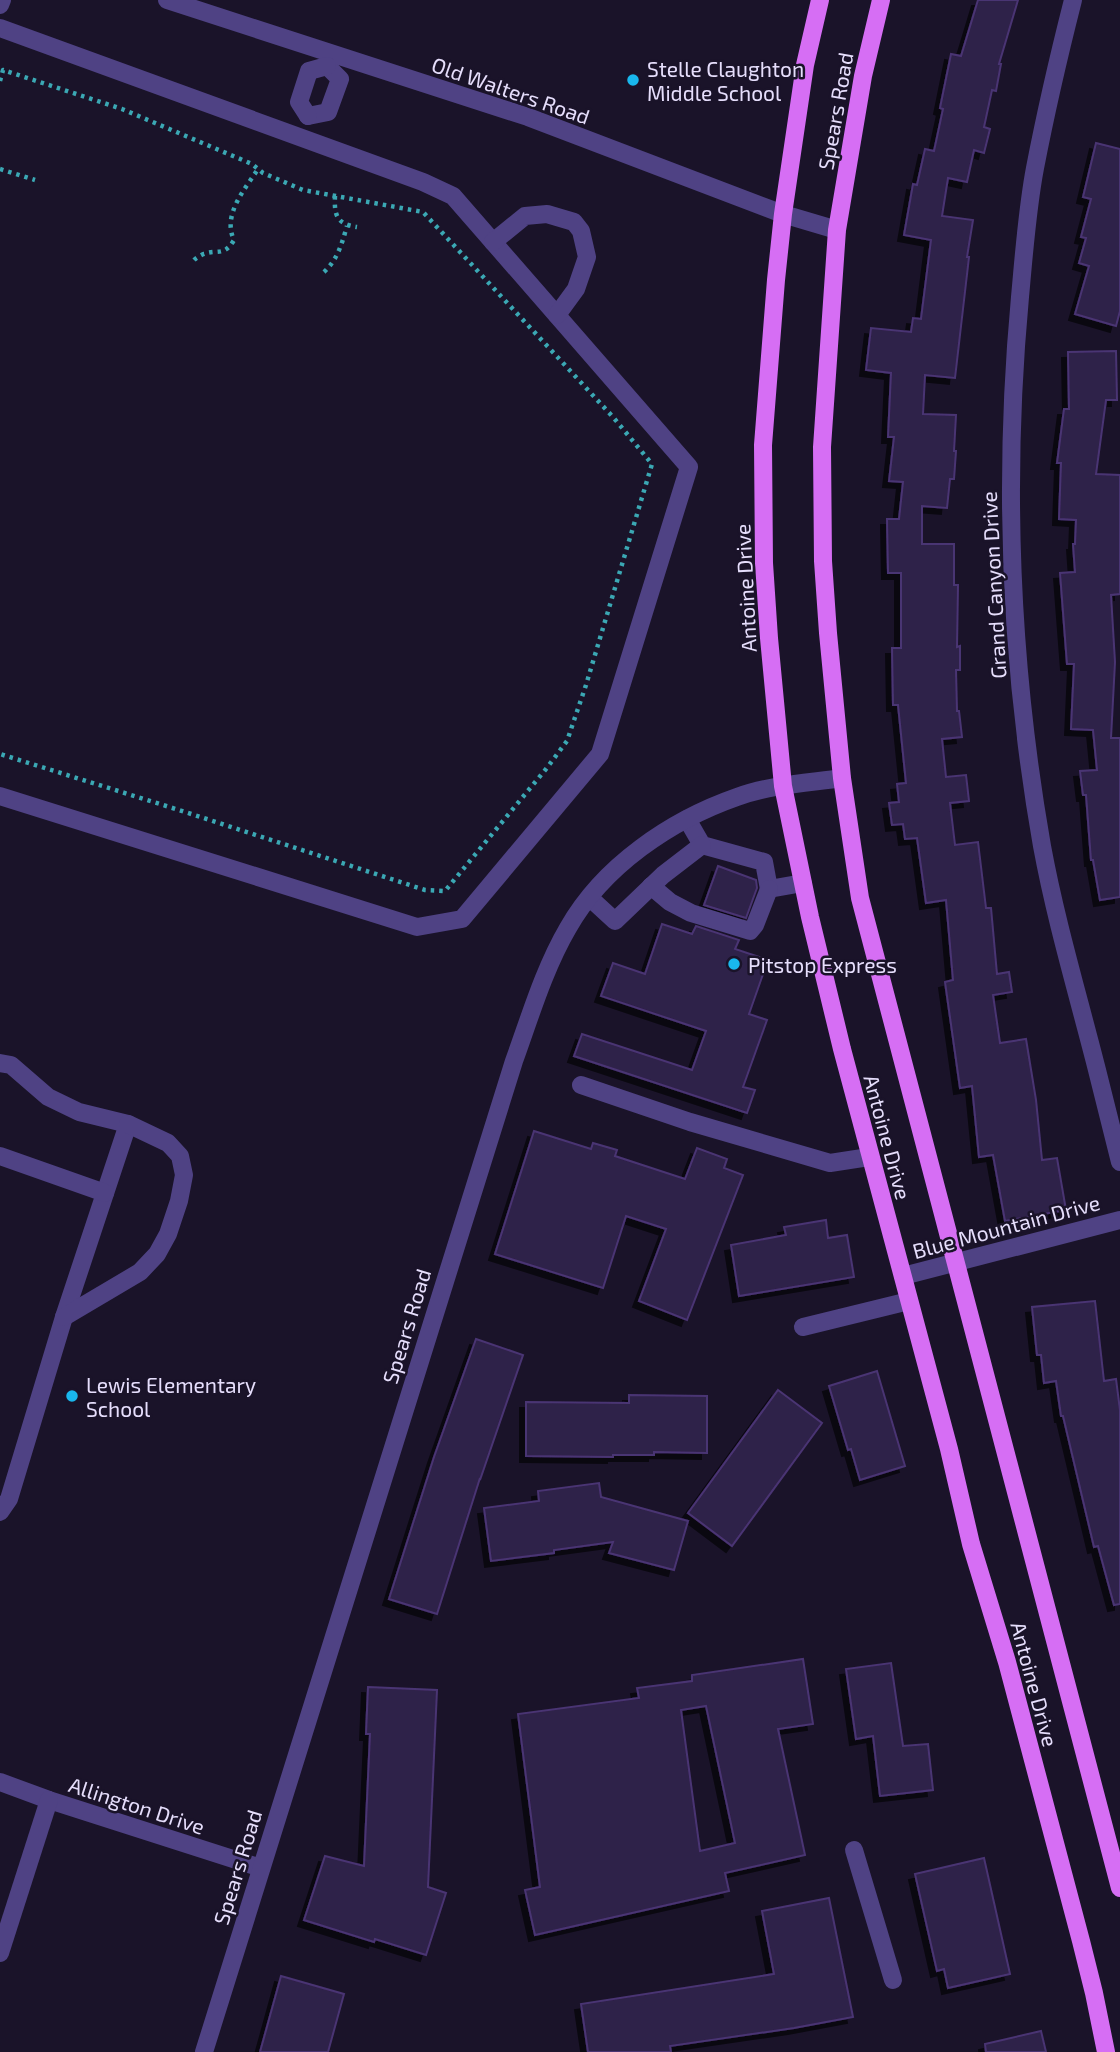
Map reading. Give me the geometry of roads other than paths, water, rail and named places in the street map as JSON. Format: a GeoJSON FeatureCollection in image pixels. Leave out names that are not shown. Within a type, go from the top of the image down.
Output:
{"type":"FeatureCollection","features":[{"type":"Feature","properties":{"kind":"main road","name":"Spears Road"},"geometry":{"type":"LineString","coordinates":[[783,214],[805,65],[820,0]]}},
{"type":"Feature","properties":{"kind":"main road","name":"Spears Road"},"geometry":{"type":"LineString","coordinates":[[837,230],[863,76],[881,0]]}},
{"type":"Feature","properties":{"kind":"main road","name":"Antoine Drive"},"geometry":{"type":"LineString","coordinates":[[783,214],[763,445],[766,588],[783,786],[803,883],[869,1157],[949,1449],[971,1544],[1007,1662],[1081,1941],[1107,2052]]}},
{"type":"Feature","properties":{"kind":"main road","name":"Antoine Drive"},"geometry":{"type":"LineString","coordinates":[[837,230],[822,447],[823,561],[842,778],[860,898],[1120,1888]]}},
{"type":"Feature","properties":{"kind":"street"},"geometry":{"type":"LineString","coordinates":[[0,5],[2,0]]}},
{"type":"Feature","properties":{"kind":"street","name":"Old Walters Road"},"geometry":{"type":"LineString","coordinates":[[167,0],[329,60],[528,117],[783,214],[837,230]]}},
{"type":"Feature","properties":{"kind":"street","name":"Grand Canyon Drive"},"geometry":{"type":"LineString","coordinates":[[1073,0],[1035,170],[1025,242],[1015,350],[1010,455],[1011,539],[1015,631],[1042,845],[1063,947],[1120,1162]]}},
{"type":"Feature","properties":{"kind":"street"},"geometry":{"type":"LineString","coordinates":[[0,28],[423,182],[453,196],[689,467],[600,754],[462,919],[417,927],[0,796]]}},
{"type":"Feature","properties":{"kind":"street"},"geometry":{"type":"LineString","coordinates":[[301,139],[308,116],[299,102],[309,71],[329,60],[340,79],[328,112],[308,116]]}},
{"type":"Feature","properties":{"kind":"street"},"geometry":{"type":"LineString","coordinates":[[493,242],[525,216],[547,214],[574,222],[581,231],[587,257],[576,289],[557,315]]}},
{"type":"Feature","properties":{"kind":"street","name":"Spears Road"},"geometry":{"type":"LineString","coordinates":[[204,2052],[514,1061],[547,972],[568,927],[617,868],[642,846],[687,818],[738,796],[783,786],[842,778]]}},
{"type":"Feature","properties":{"kind":"street"},"geometry":{"type":"LineString","coordinates":[[651,886],[670,902],[691,913],[750,931],[755,925],[769,889],[764,862],[702,845],[687,818]]}},
{"type":"Feature","properties":{"kind":"street"},"geometry":{"type":"LineString","coordinates":[[590,898],[615,921],[651,886],[702,845]]}},
{"type":"Feature","properties":{"kind":"street"},"geometry":{"type":"LineString","coordinates":[[769,889],[803,883]]}},
{"type":"Feature","properties":{"kind":"street"},"geometry":{"type":"LineString","coordinates":[[0,1063],[11,1065],[48,1097],[79,1112],[128,1124],[168,1143],[180,1156],[184,1175],[179,1201],[168,1234],[157,1254],[140,1272],[64,1317]]}},
{"type":"Feature","properties":{"kind":"street"},"geometry":{"type":"LineString","coordinates":[[581,1085],[691,1122],[830,1163],[869,1157]]}},
{"type":"Feature","properties":{"kind":"street"},"geometry":{"type":"LineString","coordinates":[[0,1512],[9,1499],[64,1317],[128,1124]]}},
{"type":"Feature","properties":{"kind":"street"},"geometry":{"type":"LineString","coordinates":[[0,1156],[105,1193]]}},
{"type":"Feature","properties":{"kind":"street","name":"Blue Mountain Drive"},"geometry":{"type":"LineString","coordinates":[[903,1276],[1120,1220]]}},
{"type":"Feature","properties":{"kind":"street"},"geometry":{"type":"LineString","coordinates":[[803,1327],[909,1301]]}},
{"type":"Feature","properties":{"kind":"street","name":"Allington Drive"},"geometry":{"type":"LineString","coordinates":[[0,1782],[49,1801],[261,1868]]}},
{"type":"Feature","properties":{"kind":"street"},"geometry":{"type":"LineString","coordinates":[[0,1953],[49,1801]]}},
{"type":"Feature","properties":{"kind":"street"},"geometry":{"type":"LineString","coordinates":[[853,1850],[893,1980]]}},
{"type":"Feature","properties":{"kind":"street"},"geometry":{"type":"LineString","coordinates":[[1107,2052],[1120,2049]]}},
{"type":"Feature","properties":{"kind":"place","name":"Stelle Claughton Middle School"},"geometry":{"type":"Point","coordinates":[633,80]}},
{"type":"Feature","properties":{"kind":"place","name":"Pitstop Express"},"geometry":{"type":"Point","coordinates":[734,964]}},
{"type":"Feature","properties":{"kind":"place","name":"Lewis Elementary School"},"geometry":{"type":"Point","coordinates":[72,1396]}}]}
